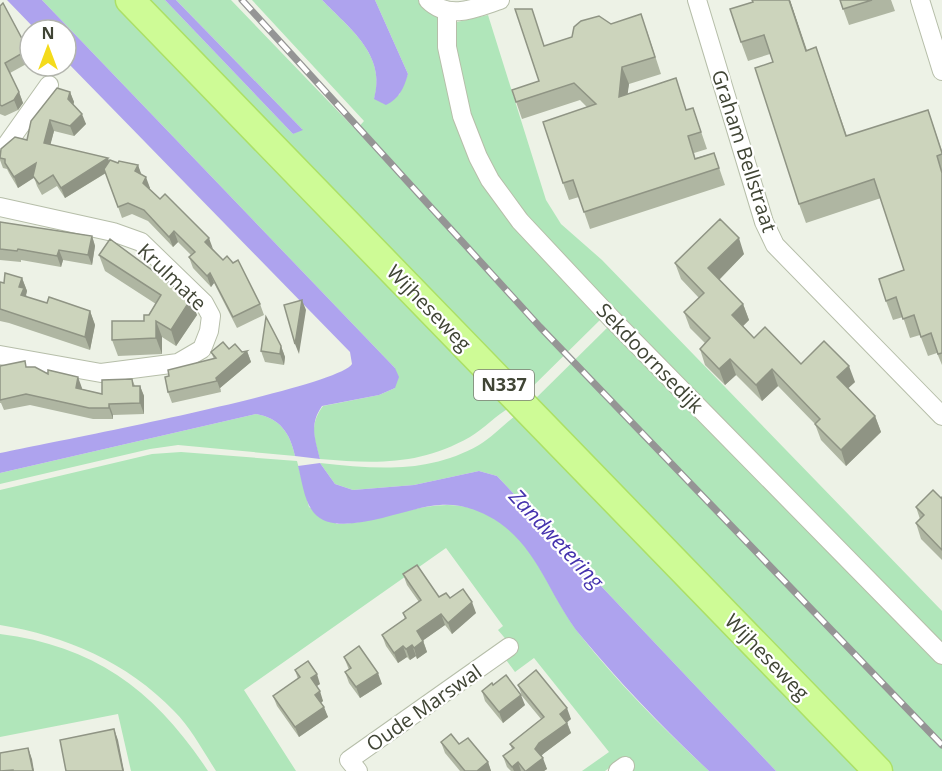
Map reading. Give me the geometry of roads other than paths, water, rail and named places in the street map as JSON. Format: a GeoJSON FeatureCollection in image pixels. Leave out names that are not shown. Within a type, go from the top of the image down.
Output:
{"type":"FeatureCollection","features":[{"type":"Feature","properties":{"kind":"main road","name":"Wijheseweg"},"geometry":{"type":"LineString","coordinates":[[130,0],[878,771]]}},
{"type":"Feature","properties":{"kind":"street"},"geometry":{"type":"LineString","coordinates":[[428,0],[447,12],[465,11],[500,0]]}},
{"type":"Feature","properties":{"kind":"street","name":"Graham Bellstraat"},"geometry":{"type":"LineString","coordinates":[[697,0],[764,222],[775,245],[942,416]]}},
{"type":"Feature","properties":{"kind":"street"},"geometry":{"type":"LineString","coordinates":[[920,0],[942,71]]}},
{"type":"Feature","properties":{"kind":"street","name":"Sekdoornsedijk"},"geometry":{"type":"LineString","coordinates":[[447,12],[445,28],[450,73],[464,123],[490,180],[520,221],[610,317],[942,655]]}},
{"type":"Feature","properties":{"kind":"street"},"geometry":{"type":"LineString","coordinates":[[0,150],[5,147],[49,85]]}},
{"type":"Feature","properties":{"kind":"street","name":"Krulmate"},"geometry":{"type":"LineString","coordinates":[[0,207],[113,232],[141,242],[204,303],[211,316],[209,331],[202,349],[178,363],[101,373],[0,356]]}},
{"type":"Feature","properties":{"kind":"street","name":"Oude Marswal"},"geometry":{"type":"LineString","coordinates":[[358,771],[350,760],[509,647]]}},
{"type":"Feature","properties":{"kind":"water"},"geometry":{"type":"Polygon","coordinates":[[[7,0],[42,0],[59,18],[24,18],[7,0]]]}},
{"type":"Feature","properties":{"kind":"water"},"geometry":{"type":"Polygon","coordinates":[[[165,0],[176,0],[303,130],[293,134],[165,0]]]}},
{"type":"Feature","properties":{"kind":"water"},"geometry":{"type":"Polygon","coordinates":[[[322,0],[375,0],[408,74],[405,84],[391,103],[386,105],[374,99],[377,83],[370,56],[354,32],[322,0]]]}},
{"type":"Feature","properties":{"kind":"water"},"geometry":{"type":"Polygon","coordinates":[[[78,38],[395,368],[399,377],[395,388],[379,395],[322,406],[314,426],[320,459],[295,456],[283,428],[272,419],[256,414],[0,473],[0,453],[188,414],[297,387],[334,374],[352,364],[350,352],[78,73],[78,38]]]}},
{"type":"Feature","properties":{"kind":"water","name":"Zandwetering"},"geometry":{"type":"Polygon","coordinates":[[[320,463],[335,484],[353,490],[414,485],[479,471],[497,476],[776,771],[709,771],[643,705],[581,636],[530,554],[505,527],[477,511],[447,505],[426,507],[356,523],[339,524],[325,521],[314,513],[308,503],[298,466],[320,463]]]}},
{"type":"Feature","properties":{"kind":"railway"},"geometry":{"type":"LineString","coordinates":[[242,0],[540,327],[942,745]]}}]}
